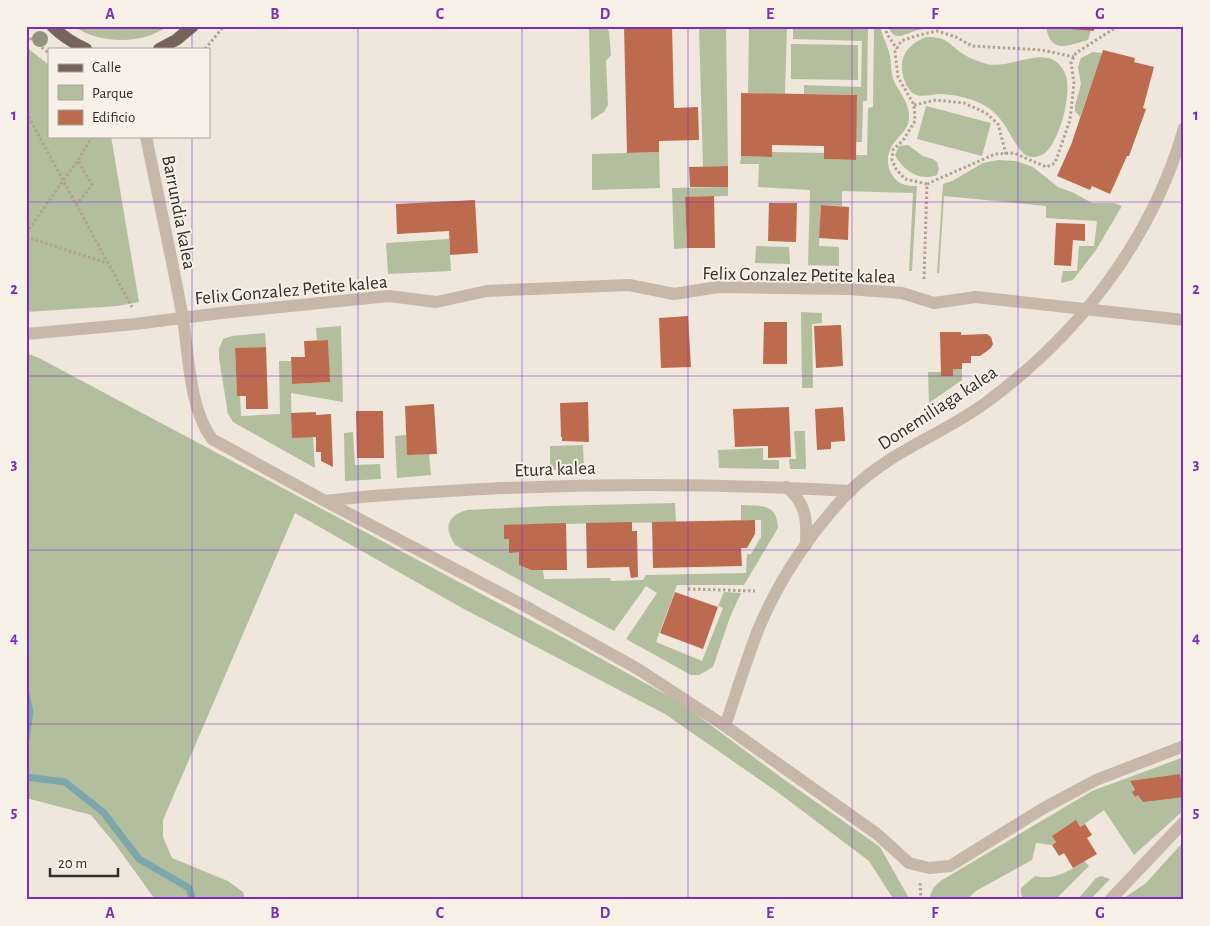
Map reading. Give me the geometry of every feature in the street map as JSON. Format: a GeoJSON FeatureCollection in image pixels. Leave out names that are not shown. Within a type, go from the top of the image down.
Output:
{"type":"FeatureCollection","features":[{"type":"Feature","properties":{"kind":"main road"},"geometry":{"type":"LineString","coordinates":[[52,26],[60,34],[84,48]]}},
{"type":"Feature","properties":{"kind":"main road"},"geometry":{"type":"LineString","coordinates":[[161,48],[176,40],[193,26]]}},
{"type":"Feature","properties":{"kind":"street","name":"Donemiliaga kalea"},"geometry":{"type":"LineString","coordinates":[[725,726],[759,629],[778,589],[818,528],[851,491],[896,455],[984,404],[1042,357],[1088,308],[1118,268],[1159,196],[1175,158],[1184,128]]}},
{"type":"Feature","properties":{"kind":"street","name":"Barrundia kalea"},"geometry":{"type":"LineString","coordinates":[[146,138],[182,318],[196,404],[204,427],[212,439],[325,501]]}},
{"type":"Feature","properties":{"kind":"street","name":"Felix Gonzalez Petite kalea"},"geometry":{"type":"LineString","coordinates":[[26,334],[389,296],[436,302],[487,291],[629,285],[674,294],[718,287],[848,289],[902,293],[934,303],[976,297],[1184,320]]}},
{"type":"Feature","properties":{"kind":"street","name":"Etura kalea"},"geometry":{"type":"LineString","coordinates":[[325,501],[413,492],[622,484],[787,487],[851,491]]}},
{"type":"Feature","properties":{"kind":"street"},"geometry":{"type":"LineString","coordinates":[[787,487],[798,497],[804,510],[807,528],[806,546]]}},
{"type":"Feature","properties":{"kind":"street"},"geometry":{"type":"LineString","coordinates":[[325,501],[638,668],[725,726],[877,834],[910,862],[930,868],[950,866],[1042,809],[1096,780],[1184,746]]}},
{"type":"Feature","properties":{"kind":"street"},"geometry":{"type":"LineString","coordinates":[[1110,900],[1184,822]]}},
{"type":"Feature","properties":{"kind":"path"},"geometry":{"type":"LineString","coordinates":[[206,48],[224,26]]}},
{"type":"Feature","properties":{"kind":"path"},"geometry":{"type":"LineString","coordinates":[[885,26],[887,34],[897,49]]}},
{"type":"Feature","properties":{"kind":"path"},"geometry":{"type":"LineString","coordinates":[[1074,57],[1042,50],[972,46],[956,37],[937,31],[919,35],[902,42],[895,52],[898,77],[914,105],[915,121],[904,139],[893,150],[892,160],[896,170],[904,179],[927,184],[995,154],[1014,153],[1046,167],[1055,163],[1070,120],[1074,83],[1071,62],[1074,57],[1076,53],[1118,26]]}},
{"type":"Feature","properties":{"kind":"path"},"geometry":{"type":"LineString","coordinates":[[26,36],[48,51]]}},
{"type":"Feature","properties":{"kind":"path"},"geometry":{"type":"LineString","coordinates":[[914,105],[936,100],[964,103],[986,113],[998,124],[1006,154]]}},
{"type":"Feature","properties":{"kind":"path"},"geometry":{"type":"LineString","coordinates":[[26,112],[133,310]]}},
{"type":"Feature","properties":{"kind":"path"},"geometry":{"type":"LineString","coordinates":[[92,138],[26,235],[108,263]]}},
{"type":"Feature","properties":{"kind":"path"},"geometry":{"type":"LineString","coordinates":[[76,204],[92,186],[78,160]]}},
{"type":"Feature","properties":{"kind":"path"},"geometry":{"type":"LineString","coordinates":[[924,280],[927,184]]}},
{"type":"Feature","properties":{"kind":"path"},"geometry":{"type":"LineString","coordinates":[[688,589],[755,591]]}},
{"type":"Feature","properties":{"kind":"green space"},"geometry":{"type":"Polygon","coordinates":[[[74,26],[167,26],[146,37],[121,40],[95,36],[74,26]]]}},
{"type":"Feature","properties":{"kind":"green space"},"geometry":{"type":"Polygon","coordinates":[[[589,26],[606,26],[609,32],[611,55],[606,61],[608,105],[604,112],[591,120],[589,26]]]}},
{"type":"Feature","properties":{"kind":"green space"},"geometry":{"type":"Polygon","coordinates":[[[699,26],[726,26],[728,166],[703,167],[699,26]]]}},
{"type":"Feature","properties":{"kind":"green space"},"geometry":{"type":"Polygon","coordinates":[[[749,26],[787,26],[785,94],[748,93],[749,26]]]}},
{"type":"Feature","properties":{"kind":"green space"},"geometry":{"type":"Polygon","coordinates":[[[793,26],[868,26],[867,101],[863,101],[862,142],[855,142],[857,95],[804,94],[804,85],[861,87],[862,41],[793,39],[793,26]]]}},
{"type":"Feature","properties":{"kind":"green space"},"geometry":{"type":"Polygon","coordinates":[[[874,26],[880,26],[890,56],[893,79],[905,100],[909,114],[908,125],[892,145],[888,155],[888,166],[893,176],[900,183],[917,186],[912,271],[909,271],[913,193],[842,191],[842,206],[821,205],[819,246],[839,247],[839,266],[808,265],[810,190],[758,187],[759,164],[740,164],[741,156],[771,157],[772,152],[824,153],[824,159],[855,160],[855,155],[867,155],[868,108],[873,107],[874,26]]]}},
{"type":"Feature","properties":{"kind":"green space"},"geometry":{"type":"Polygon","coordinates":[[[888,26],[937,26],[897,36],[894,35],[888,26]]]}},
{"type":"Feature","properties":{"kind":"green space"},"geometry":{"type":"Polygon","coordinates":[[[1046,27],[1091,30],[1088,40],[1061,46],[1052,42],[1046,27]]]}},
{"type":"Feature","properties":{"kind":"green space"},"geometry":{"type":"Polygon","coordinates":[[[926,37],[943,39],[966,56],[987,64],[997,65],[1039,57],[1049,58],[1057,62],[1067,79],[1067,100],[1057,134],[1047,151],[1035,157],[1025,154],[1018,147],[1000,119],[990,109],[979,103],[953,95],[920,96],[914,94],[906,84],[903,76],[903,58],[910,47],[926,37]]]}},
{"type":"Feature","properties":{"kind":"green space"},"geometry":{"type":"Polygon","coordinates":[[[791,44],[858,45],[858,80],[791,79],[791,44]]]}},
{"type":"Feature","properties":{"kind":"green space"},"geometry":{"type":"Polygon","coordinates":[[[26,47],[48,64],[48,138],[111,138],[139,302],[118,306],[26,312],[26,47]]]}},
{"type":"Feature","properties":{"kind":"green space"},"geometry":{"type":"Polygon","coordinates":[[[1093,52],[1102,53],[1080,117],[1075,111],[1081,84],[1078,67],[1081,58],[1093,52]]]}},
{"type":"Feature","properties":{"kind":"green space"},"geometry":{"type":"Polygon","coordinates":[[[926,106],[991,123],[982,156],[917,139],[926,106]]]}},
{"type":"Feature","properties":{"kind":"green space"},"geometry":{"type":"Polygon","coordinates":[[[908,145],[923,156],[937,162],[939,169],[937,175],[930,177],[918,176],[902,165],[895,155],[899,146],[908,145]]]}},
{"type":"Feature","properties":{"kind":"green space"},"geometry":{"type":"Polygon","coordinates":[[[659,152],[660,188],[592,190],[592,154],[659,152]]]}},
{"type":"Feature","properties":{"kind":"green space"},"geometry":{"type":"Polygon","coordinates":[[[998,160],[1016,161],[1033,167],[1058,187],[1092,203],[1114,203],[1122,206],[1096,250],[1073,280],[1061,283],[1063,271],[1077,271],[1079,246],[1094,246],[1097,221],[1046,218],[1046,206],[944,196],[939,273],[937,273],[943,184],[952,181],[983,163],[998,160]]]}},
{"type":"Feature","properties":{"kind":"green space"},"geometry":{"type":"Polygon","coordinates":[[[728,187],[728,196],[685,197],[687,248],[674,249],[672,188],[728,187]]]}},
{"type":"Feature","properties":{"kind":"green space"},"geometry":{"type":"Polygon","coordinates":[[[449,239],[451,271],[388,274],[386,243],[449,239]]]}},
{"type":"Feature","properties":{"kind":"green space"},"geometry":{"type":"Polygon","coordinates":[[[756,246],[789,247],[790,264],[755,263],[756,246]]]}},
{"type":"Feature","properties":{"kind":"green space"},"geometry":{"type":"Polygon","coordinates":[[[801,312],[822,313],[822,323],[812,324],[813,388],[802,388],[801,312]]]}},
{"type":"Feature","properties":{"kind":"green space"},"geometry":{"type":"Polygon","coordinates":[[[341,326],[343,402],[291,393],[292,437],[313,437],[315,468],[233,422],[228,414],[219,358],[219,349],[223,339],[232,336],[265,333],[266,347],[235,348],[237,396],[240,396],[241,416],[280,414],[279,361],[291,361],[292,384],[329,382],[328,340],[317,340],[316,328],[341,326]]]}},
{"type":"Feature","properties":{"kind":"green space"},"geometry":{"type":"Polygon","coordinates":[[[26,353],[39,358],[564,638],[681,703],[782,778],[880,847],[910,900],[894,900],[869,861],[776,791],[665,714],[462,608],[295,513],[163,820],[163,837],[172,858],[228,881],[243,892],[245,900],[157,900],[91,815],[26,798],[26,353]]]}},
{"type":"Feature","properties":{"kind":"green space"},"geometry":{"type":"Polygon","coordinates":[[[953,369],[962,369],[962,380],[929,403],[928,372],[941,372],[942,376],[952,376],[953,369]]]}},
{"type":"Feature","properties":{"kind":"green space"},"geometry":{"type":"Polygon","coordinates":[[[794,431],[805,431],[806,469],[790,469],[789,459],[796,459],[794,431]]]}},
{"type":"Feature","properties":{"kind":"green space"},"geometry":{"type":"Polygon","coordinates":[[[353,432],[355,465],[380,464],[381,479],[345,481],[344,433],[353,432]]]}},
{"type":"Feature","properties":{"kind":"green space"},"geometry":{"type":"Polygon","coordinates":[[[406,435],[408,455],[429,454],[431,475],[397,478],[395,436],[406,435]]]}},
{"type":"Feature","properties":{"kind":"green space"},"geometry":{"type":"Polygon","coordinates":[[[583,445],[584,469],[550,470],[550,446],[583,445]]]}},
{"type":"Feature","properties":{"kind":"green space"},"geometry":{"type":"Polygon","coordinates":[[[763,448],[763,460],[779,460],[779,469],[719,468],[718,450],[763,448]]]}},
{"type":"Feature","properties":{"kind":"green space"},"geometry":{"type":"Polygon","coordinates":[[[675,503],[676,522],[504,525],[504,539],[509,539],[509,552],[519,552],[519,565],[531,570],[543,570],[544,579],[610,578],[611,581],[643,580],[646,575],[746,573],[747,554],[751,554],[761,537],[761,520],[741,520],[741,505],[761,506],[771,510],[775,514],[778,528],[744,585],[677,585],[656,642],[702,661],[723,608],[718,606],[724,592],[741,593],[730,617],[713,667],[699,675],[691,675],[626,639],[657,593],[646,586],[614,631],[455,545],[448,528],[451,519],[467,510],[675,503]]]}},
{"type":"Feature","properties":{"kind":"green space"},"geometry":{"type":"Polygon","coordinates":[[[1184,757],[1184,796],[1184,810],[1134,855],[1104,810],[1080,827],[1076,821],[1052,845],[1036,843],[1032,860],[976,891],[968,898],[969,900],[928,900],[934,887],[942,880],[1092,791],[1184,757]],[[1180,775],[1130,782],[1135,790],[1135,797],[1138,795],[1184,796],[1180,775]]]}},
{"type":"Feature","properties":{"kind":"green space"},"geometry":{"type":"Polygon","coordinates":[[[1184,841],[1184,900],[1121,900],[1146,883],[1184,841]]]}},
{"type":"Feature","properties":{"kind":"green space"},"geometry":{"type":"Polygon","coordinates":[[[1084,861],[1089,866],[1055,900],[1024,900],[1021,888],[1035,876],[1055,876],[1084,861]]]}},
{"type":"Feature","properties":{"kind":"green space"},"geometry":{"type":"Polygon","coordinates":[[[1101,876],[1110,879],[1090,900],[1077,900],[1096,878],[1101,876]]]}},
{"type":"Feature","properties":{"kind":"building"},"geometry":{"type":"Polygon","coordinates":[[[624,26],[672,26],[674,108],[698,107],[699,140],[659,141],[659,152],[627,153],[624,26]]]}},
{"type":"Feature","properties":{"kind":"building"},"geometry":{"type":"Polygon","coordinates":[[[1059,26],[1094,26],[1094,31],[1059,28],[1059,26]]]}},
{"type":"Feature","properties":{"kind":"building"},"geometry":{"type":"Polygon","coordinates":[[[1103,50],[1135,58],[1134,62],[1154,67],[1143,108],[1146,109],[1129,156],[1127,156],[1110,194],[1092,186],[1090,190],[1057,176],[1071,145],[1103,50]]]}},
{"type":"Feature","properties":{"kind":"building"},"geometry":{"type":"Polygon","coordinates":[[[741,93],[857,95],[856,160],[824,159],[824,146],[772,145],[772,157],[741,156],[741,93]]]}},
{"type":"Feature","properties":{"kind":"building"},"geometry":{"type":"Polygon","coordinates":[[[728,166],[728,187],[690,187],[689,167],[728,166]]]}},
{"type":"Feature","properties":{"kind":"building"},"geometry":{"type":"Polygon","coordinates":[[[714,196],[715,248],[687,248],[685,197],[714,196]]]}},
{"type":"Feature","properties":{"kind":"building"},"geometry":{"type":"Polygon","coordinates":[[[475,200],[478,253],[450,255],[449,231],[397,234],[396,204],[475,200]]]}},
{"type":"Feature","properties":{"kind":"building"},"geometry":{"type":"Polygon","coordinates":[[[769,203],[797,203],[796,242],[768,241],[769,203]]]}},
{"type":"Feature","properties":{"kind":"building"},"geometry":{"type":"Polygon","coordinates":[[[821,205],[849,207],[848,240],[819,238],[821,205]]]}},
{"type":"Feature","properties":{"kind":"building"},"geometry":{"type":"Polygon","coordinates":[[[1056,223],[1085,224],[1085,241],[1073,240],[1071,266],[1054,265],[1056,223]]]}},
{"type":"Feature","properties":{"kind":"building"},"geometry":{"type":"Polygon","coordinates":[[[688,316],[691,367],[661,368],[659,318],[688,316]]]}},
{"type":"Feature","properties":{"kind":"building"},"geometry":{"type":"Polygon","coordinates":[[[764,322],[787,322],[787,364],[763,364],[764,322]]]}},
{"type":"Feature","properties":{"kind":"building"},"geometry":{"type":"Polygon","coordinates":[[[841,325],[843,366],[816,368],[814,326],[841,325]]]}},
{"type":"Feature","properties":{"kind":"building"},"geometry":{"type":"Polygon","coordinates":[[[940,332],[961,332],[961,335],[987,334],[991,337],[993,344],[991,348],[980,356],[971,356],[971,363],[962,363],[962,369],[953,369],[953,376],[941,376],[940,332]]]}},
{"type":"Feature","properties":{"kind":"building"},"geometry":{"type":"Polygon","coordinates":[[[328,340],[330,382],[292,384],[291,357],[305,357],[304,341],[328,340]]]}},
{"type":"Feature","properties":{"kind":"building"},"geometry":{"type":"Polygon","coordinates":[[[266,347],[268,409],[246,409],[246,396],[237,396],[235,348],[266,347]]]}},
{"type":"Feature","properties":{"kind":"building"},"geometry":{"type":"Polygon","coordinates":[[[588,402],[589,442],[562,441],[560,403],[588,402]]]}},
{"type":"Feature","properties":{"kind":"building"},"geometry":{"type":"Polygon","coordinates":[[[434,404],[437,454],[407,455],[405,406],[434,404]]]}},
{"type":"Feature","properties":{"kind":"building"},"geometry":{"type":"Polygon","coordinates":[[[789,407],[791,457],[768,458],[768,446],[735,447],[733,409],[789,407]]]}},
{"type":"Feature","properties":{"kind":"building"},"geometry":{"type":"Polygon","coordinates":[[[843,407],[845,441],[831,442],[831,449],[817,450],[815,409],[843,407]]]}},
{"type":"Feature","properties":{"kind":"building"},"geometry":{"type":"Polygon","coordinates":[[[356,411],[383,411],[384,458],[357,458],[356,411]]]}},
{"type":"Feature","properties":{"kind":"building"},"geometry":{"type":"Polygon","coordinates":[[[316,412],[316,415],[331,414],[333,467],[321,461],[321,452],[316,452],[316,437],[292,438],[291,413],[316,412]]]}},
{"type":"Feature","properties":{"kind":"building"},"geometry":{"type":"Polygon","coordinates":[[[755,520],[755,534],[747,548],[741,548],[742,566],[653,568],[652,522],[755,520]]]}},
{"type":"Feature","properties":{"kind":"building"},"geometry":{"type":"Polygon","coordinates":[[[632,522],[632,531],[637,531],[638,577],[631,578],[629,567],[587,568],[586,523],[632,522]]]}},
{"type":"Feature","properties":{"kind":"building"},"geometry":{"type":"Polygon","coordinates":[[[566,523],[567,570],[531,570],[519,565],[519,552],[509,553],[509,539],[504,539],[504,525],[566,523]]]}},
{"type":"Feature","properties":{"kind":"building"},"geometry":{"type":"Polygon","coordinates":[[[675,592],[718,607],[703,649],[660,633],[675,592]]]}},
{"type":"Feature","properties":{"kind":"building"},"geometry":{"type":"Polygon","coordinates":[[[1180,774],[1184,797],[1143,802],[1138,795],[1135,797],[1132,792],[1135,790],[1130,781],[1180,774]]]}},
{"type":"Feature","properties":{"kind":"building"},"geometry":{"type":"Polygon","coordinates":[[[1076,820],[1080,827],[1085,824],[1092,835],[1087,838],[1097,854],[1073,868],[1064,853],[1059,856],[1052,845],[1056,842],[1052,836],[1076,820]]]}},
{"type":"Feature","properties":{"kind":"waterway"},"geometry":{"type":"LineString","coordinates":[[26,694],[30,712],[26,738]]}},
{"type":"Feature","properties":{"kind":"waterway"},"geometry":{"type":"LineString","coordinates":[[26,777],[65,782],[103,812],[139,859],[189,888],[193,900]]}}]}
